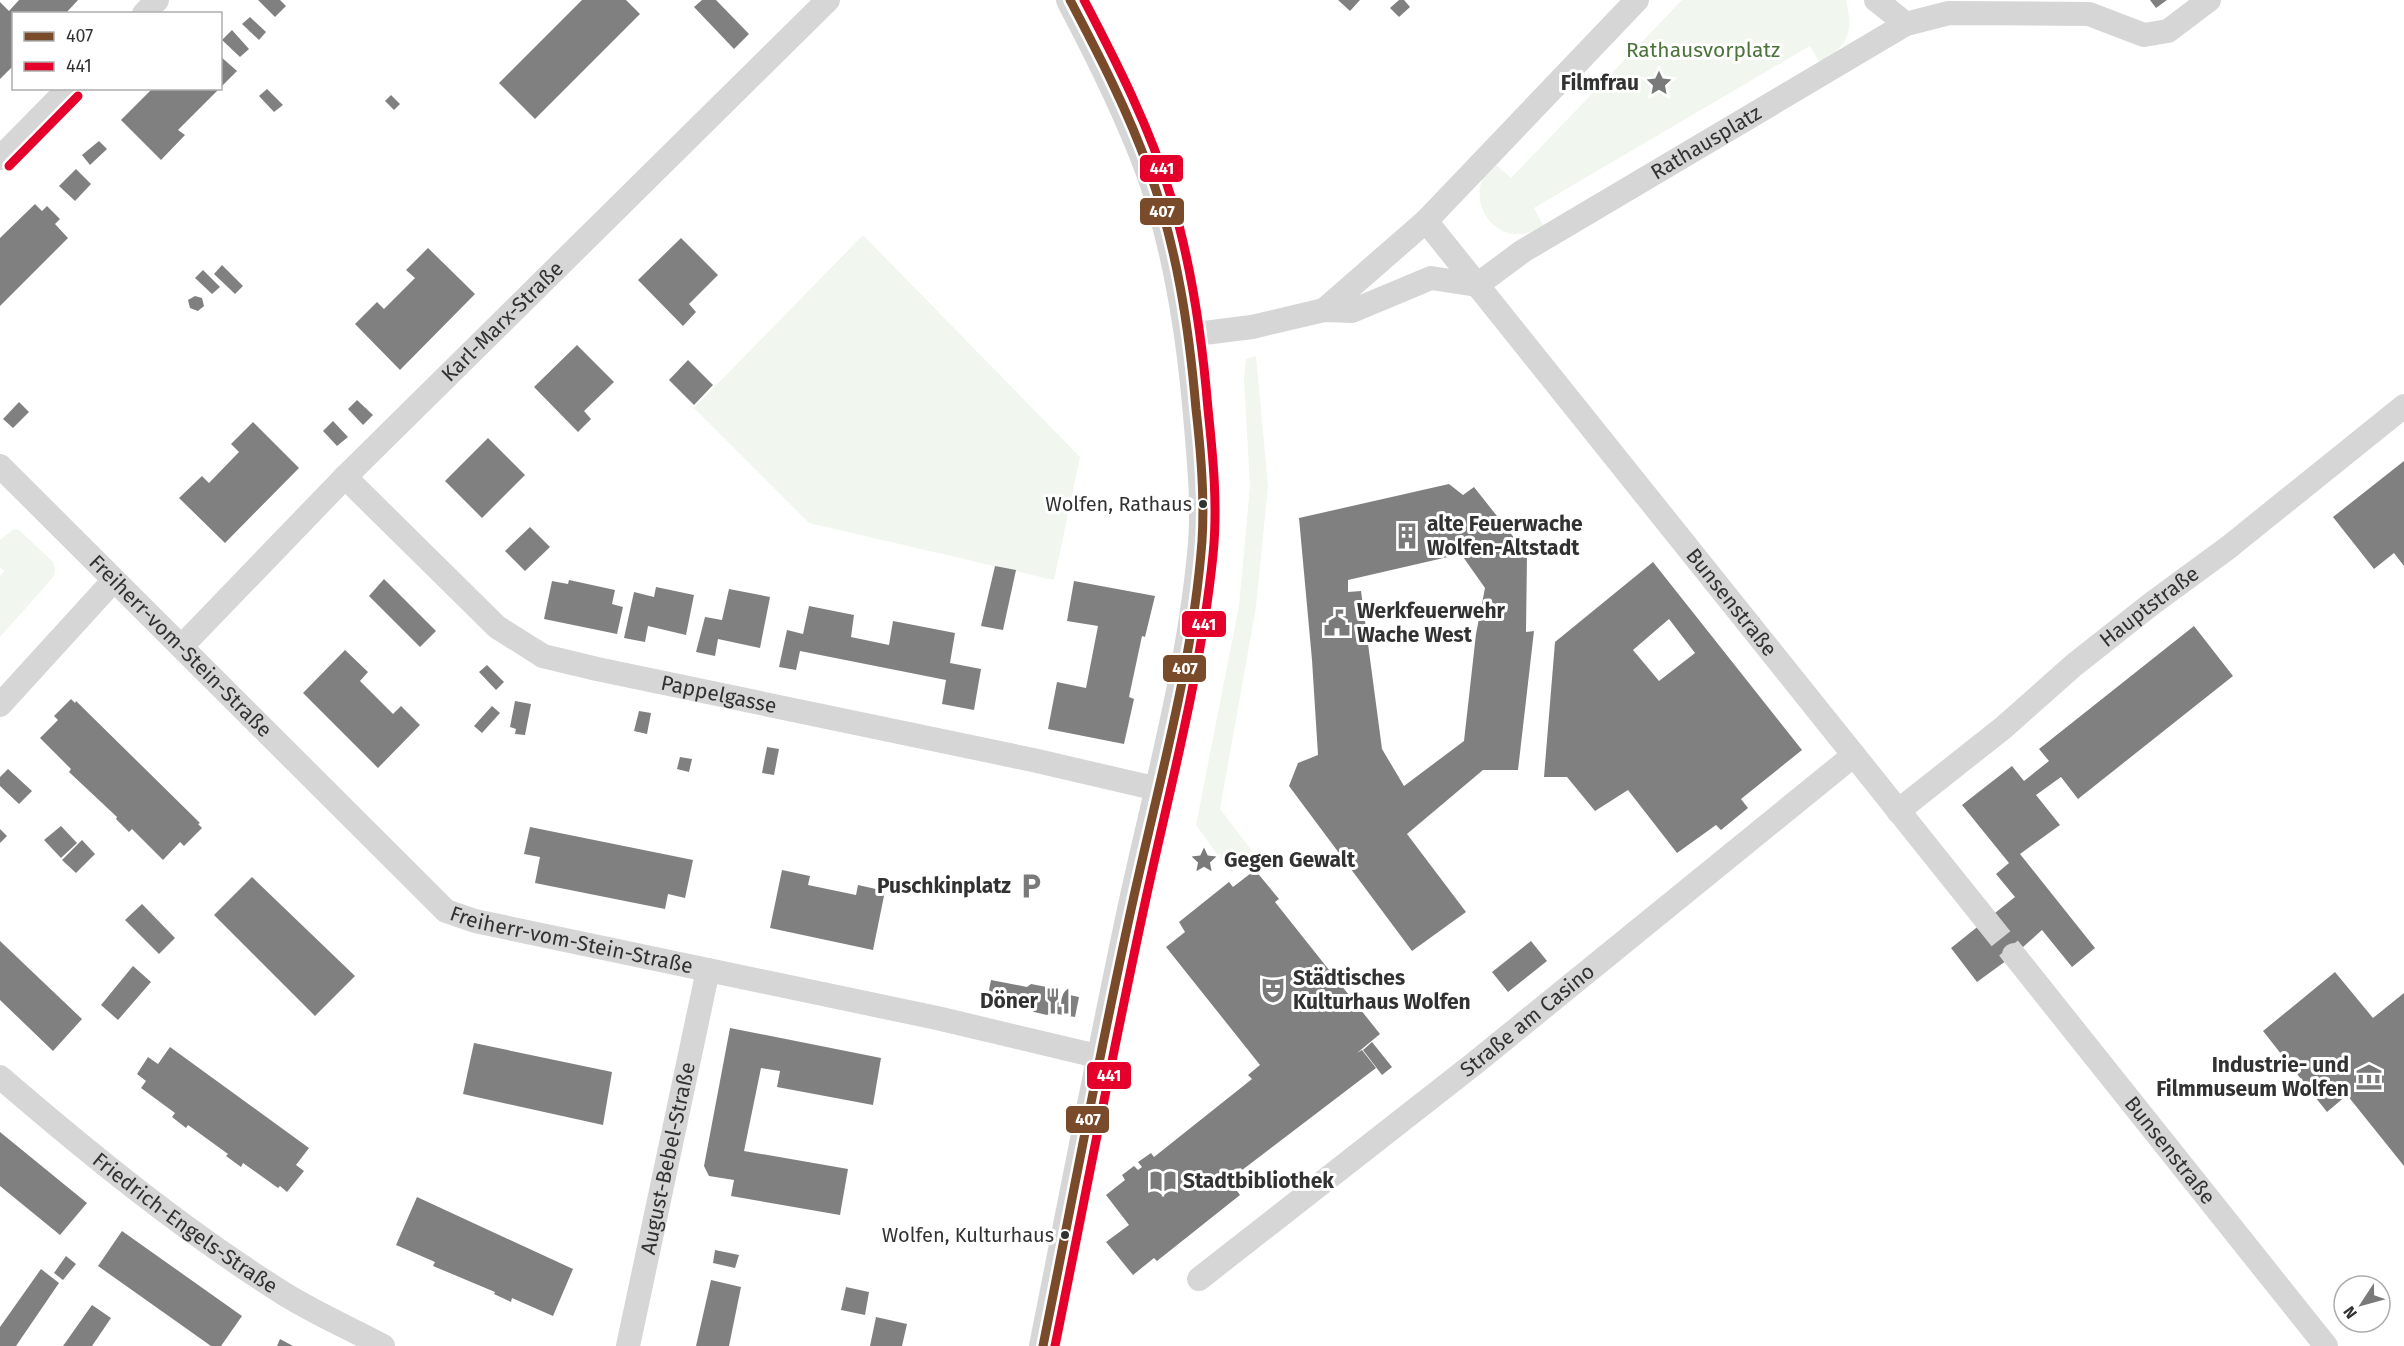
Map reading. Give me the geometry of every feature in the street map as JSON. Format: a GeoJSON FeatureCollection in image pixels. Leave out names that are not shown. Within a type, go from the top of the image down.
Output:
{"type":"FeatureCollection","features":[{"type":"Feature","properties":{"kind":"street","name":"Karl-Marx-Straße"},"geometry":{"type":"LineString","coordinates":[[182,646],[345,477],[828,0]]}},
{"type":"Feature","properties":{"kind":"street"},"geometry":{"type":"LineString","coordinates":[[1043,1346],[1101,1057],[1181,682],[1202,551],[1204,483],[1188,335],[1177,271],[1150,173],[1108,74],[1070,0]]}},
{"type":"Feature","properties":{"kind":"street"},"geometry":{"type":"LineString","coordinates":[[1324,310],[1425,221],[1637,0]]}},
{"type":"Feature","properties":{"kind":"street"},"geometry":{"type":"LineString","coordinates":[[1876,0],[1906,24]]}},
{"type":"Feature","properties":{"kind":"street","name":"Rathausplatz"},"geometry":{"type":"LineString","coordinates":[[1477,285],[1522,251],[1906,24],[1949,13],[2089,14],[2144,35],[2168,31],[2209,0]]}},
{"type":"Feature","properties":{"kind":"street"},"geometry":{"type":"LineString","coordinates":[[0,158],[67,90]]}},
{"type":"Feature","properties":{"kind":"street","name":"Bunsenstraße"},"geometry":{"type":"LineString","coordinates":[[1425,221],[1613,452],[1986,920]]}},
{"type":"Feature","properties":{"kind":"street"},"geometry":{"type":"LineString","coordinates":[[1188,335],[1252,327],[1324,310],[1352,311],[1431,278],[1477,285]]}},
{"type":"Feature","properties":{"kind":"street","name":"Hauptstraße"},"geometry":{"type":"LineString","coordinates":[[1898,811],[2003,728],[2150,605],[2229,547],[2404,406]]}},
{"type":"Feature","properties":{"kind":"street","name":"Freiherr-vom-Stein-Straße"},"geometry":{"type":"LineString","coordinates":[[0,466],[446,911],[475,921],[937,1018],[1101,1057]]}},
{"type":"Feature","properties":{"kind":"street","name":"Pappelgasse"},"geometry":{"type":"LineString","coordinates":[[345,477],[497,627],[543,656],[1033,760],[1158,789]]}},
{"type":"Feature","properties":{"kind":"street"},"geometry":{"type":"LineString","coordinates":[[0,705],[114,580]]}},
{"type":"Feature","properties":{"kind":"street","name":"Straße am Casino"},"geometry":{"type":"LineString","coordinates":[[1199,1279],[1492,1049],[1854,755]]}},
{"type":"Feature","properties":{"kind":"street","name":"Bunsenstraße"},"geometry":{"type":"LineString","coordinates":[[2014,956],[2326,1346]]}},
{"type":"Feature","properties":{"kind":"street","name":"August-Bebel-Straße"},"geometry":{"type":"LineString","coordinates":[[628,1346],[708,970]]}},
{"type":"Feature","properties":{"kind":"street","name":"Friedrich-Engels-Straße"},"geometry":{"type":"LineString","coordinates":[[0,1077],[132,1188],[189,1229],[288,1296],[383,1346]]}},
{"type":"Feature","properties":{"kind":"green space","name":"Rathausvorplatz"},"geometry":{"type":"Polygon","coordinates":[[[1682,0],[1846,0],[1849,30],[1843,44],[1821,64],[1810,46],[1534,208],[1544,227],[1521,234],[1512,234],[1496,227],[1485,213],[1480,197],[1482,181],[1494,163],[1511,178],[1682,0]]]}},
{"type":"Feature","properties":{"kind":"green space"},"geometry":{"type":"Polygon","coordinates":[[[863,235],[1080,457],[1054,580],[809,523],[694,408],[863,235]]]}},
{"type":"Feature","properties":{"kind":"green space"},"geometry":{"type":"Polygon","coordinates":[[[1256,356],[1268,486],[1256,607],[1220,809],[1255,855],[1231,873],[1196,825],[1239,606],[1250,487],[1244,379],[1246,359],[1256,356]]]}},
{"type":"Feature","properties":{"kind":"green space"},"geometry":{"type":"Polygon","coordinates":[[[14,529],[19,530],[53,562],[54,576],[0,637],[0,576],[4,571],[0,567],[0,540],[14,529]]]}},
{"type":"Feature","properties":{"kind":"building"},"geometry":{"type":"Polygon","coordinates":[[[19,0],[78,0],[67,12],[12,12],[12,67],[0,79],[0,2],[9,11],[19,0]]]}},
{"type":"Feature","properties":{"kind":"building"},"geometry":{"type":"Polygon","coordinates":[[[258,0],[280,0],[286,6],[275,17],[258,0]]]}},
{"type":"Feature","properties":{"kind":"building"},"geometry":{"type":"Polygon","coordinates":[[[582,0],[626,0],[640,14],[535,119],[499,83],[582,0]]]}},
{"type":"Feature","properties":{"kind":"building"},"geometry":{"type":"Polygon","coordinates":[[[702,0],[716,0],[749,34],[734,49],[694,7],[702,0]]]}},
{"type":"Feature","properties":{"kind":"building"},"geometry":{"type":"Polygon","coordinates":[[[1338,0],[1360,0],[1350,11],[1338,0]]]}},
{"type":"Feature","properties":{"kind":"building"},"geometry":{"type":"Polygon","coordinates":[[[1399,0],[1404,0],[1410,7],[1399,17],[1390,8],[1399,0]]]}},
{"type":"Feature","properties":{"kind":"building"},"geometry":{"type":"Polygon","coordinates":[[[2150,0],[2167,0],[2156,8],[2150,0]]]}},
{"type":"Feature","properties":{"kind":"building"},"geometry":{"type":"Polygon","coordinates":[[[250,17],[266,32],[259,40],[242,24],[250,17]]]}},
{"type":"Feature","properties":{"kind":"building"},"geometry":{"type":"Polygon","coordinates":[[[232,30],[249,49],[240,57],[222,40],[232,30]]]}},
{"type":"Feature","properties":{"kind":"building"},"geometry":{"type":"Polygon","coordinates":[[[222,58],[237,71],[222,86],[222,58]]]}},
{"type":"Feature","properties":{"kind":"building"},"geometry":{"type":"Polygon","coordinates":[[[267,89],[283,105],[274,112],[259,96],[267,89]]]}},
{"type":"Feature","properties":{"kind":"building"},"geometry":{"type":"Polygon","coordinates":[[[151,90],[218,90],[178,130],[185,135],[161,160],[121,120],[151,90]]]}},
{"type":"Feature","properties":{"kind":"building"},"geometry":{"type":"Polygon","coordinates":[[[391,95],[400,104],[394,110],[385,101],[391,95]]]}},
{"type":"Feature","properties":{"kind":"building"},"geometry":{"type":"Polygon","coordinates":[[[99,141],[107,149],[90,165],[82,155],[99,141]]]}},
{"type":"Feature","properties":{"kind":"building"},"geometry":{"type":"Polygon","coordinates":[[[76,169],[91,184],[75,201],[59,186],[76,169]]]}},
{"type":"Feature","properties":{"kind":"building"},"geometry":{"type":"Polygon","coordinates":[[[35,204],[42,211],[47,206],[60,219],[55,224],[68,238],[0,306],[0,238],[35,204]]]}},
{"type":"Feature","properties":{"kind":"building"},"geometry":{"type":"Polygon","coordinates":[[[681,238],[718,275],[689,304],[696,312],[683,326],[638,280],[681,238]]]}},
{"type":"Feature","properties":{"kind":"building"},"geometry":{"type":"Polygon","coordinates":[[[428,248],[475,294],[400,370],[355,324],[377,302],[384,309],[415,278],[406,270],[428,248]]]}},
{"type":"Feature","properties":{"kind":"building"},"geometry":{"type":"Polygon","coordinates":[[[222,265],[243,286],[235,294],[214,274],[222,265]]]}},
{"type":"Feature","properties":{"kind":"building"},"geometry":{"type":"Polygon","coordinates":[[[203,270],[220,287],[212,294],[195,278],[203,270]]]}},
{"type":"Feature","properties":{"kind":"building"},"geometry":{"type":"Polygon","coordinates":[[[195,296],[202,298],[204,306],[198,311],[190,308],[188,300],[195,296]]]}},
{"type":"Feature","properties":{"kind":"building"},"geometry":{"type":"Polygon","coordinates":[[[577,345],[614,382],[584,411],[591,419],[578,432],[534,387],[577,345]]]}},
{"type":"Feature","properties":{"kind":"building"},"geometry":{"type":"Polygon","coordinates":[[[688,360],[713,385],[694,405],[669,380],[688,360]]]}},
{"type":"Feature","properties":{"kind":"building"},"geometry":{"type":"Polygon","coordinates":[[[357,400],[373,415],[363,425],[348,409],[357,400]]]}},
{"type":"Feature","properties":{"kind":"building"},"geometry":{"type":"Polygon","coordinates":[[[19,402],[29,412],[13,428],[3,419],[19,402]]]}},
{"type":"Feature","properties":{"kind":"building"},"geometry":{"type":"Polygon","coordinates":[[[333,421],[348,437],[337,446],[323,431],[333,421]]]}},
{"type":"Feature","properties":{"kind":"building"},"geometry":{"type":"Polygon","coordinates":[[[253,422],[299,468],[225,543],[179,498],[202,476],[209,483],[239,452],[231,444],[253,422]]]}},
{"type":"Feature","properties":{"kind":"building"},"geometry":{"type":"Polygon","coordinates":[[[488,438],[525,475],[482,518],[445,481],[488,438]]]}},
{"type":"Feature","properties":{"kind":"building"},"geometry":{"type":"Polygon","coordinates":[[[2404,461],[2404,566],[2394,553],[2374,569],[2333,517],[2404,461]]]}},
{"type":"Feature","properties":{"kind":"building"},"geometry":{"type":"Polygon","coordinates":[[[1449,484],[1463,495],[1474,487],[1527,554],[1526,632],[1534,631],[1518,770],[1483,770],[1407,834],[1466,912],[1412,951],[1289,786],[1298,763],[1318,755],[1299,518],[1449,484]],[[1461,554],[1348,580],[1348,592],[1361,591],[1382,749],[1404,786],[1464,741],[1476,634],[1485,588],[1461,554]]]}},
{"type":"Feature","properties":{"kind":"building"},"geometry":{"type":"Polygon","coordinates":[[[530,527],[550,547],[525,571],[505,551],[530,527]]]}},
{"type":"Feature","properties":{"kind":"building"},"geometry":{"type":"Polygon","coordinates":[[[1653,562],[1802,750],[1741,799],[1748,808],[1721,830],[1716,825],[1677,853],[1628,790],[1595,811],[1567,777],[1544,777],[1555,642],[1653,562]],[[1669,619],[1633,650],[1659,681],[1695,653],[1669,619]]]}},
{"type":"Feature","properties":{"kind":"building"},"geometry":{"type":"Polygon","coordinates":[[[995,566],[1016,570],[1003,630],[981,626],[995,566]]]}},
{"type":"Feature","properties":{"kind":"building"},"geometry":{"type":"Polygon","coordinates":[[[384,579],[436,631],[420,647],[369,596],[384,579]]]}},
{"type":"Feature","properties":{"kind":"building"},"geometry":{"type":"Polygon","coordinates":[[[569,580],[615,590],[612,604],[623,607],[617,634],[544,619],[552,581],[568,584],[569,580]]]}},
{"type":"Feature","properties":{"kind":"building"},"geometry":{"type":"Polygon","coordinates":[[[1074,581],[1155,596],[1145,637],[1142,636],[1129,697],[1134,699],[1124,744],[1048,729],[1057,682],[1086,688],[1098,626],[1067,621],[1074,581]]]}},
{"type":"Feature","properties":{"kind":"building"},"geometry":{"type":"Polygon","coordinates":[[[656,587],[694,595],[686,635],[648,626],[645,642],[624,638],[634,592],[654,597],[656,587]]]}},
{"type":"Feature","properties":{"kind":"building"},"geometry":{"type":"Polygon","coordinates":[[[729,589],[770,597],[760,648],[718,639],[715,656],[696,652],[705,617],[722,620],[729,589]]]}},
{"type":"Feature","properties":{"kind":"building"},"geometry":{"type":"Polygon","coordinates":[[[809,606],[854,615],[851,637],[889,645],[893,621],[955,633],[950,663],[981,669],[974,710],[942,704],[946,680],[800,651],[796,670],[779,667],[787,630],[803,634],[809,606]]]}},
{"type":"Feature","properties":{"kind":"building"},"geometry":{"type":"Polygon","coordinates":[[[2194,626],[2233,676],[2078,799],[2061,777],[2036,795],[2060,825],[2020,854],[2095,948],[2072,967],[2042,930],[2014,955],[1977,982],[1951,948],[2015,897],[1996,874],[2009,863],[1962,805],[2012,766],[2024,781],[2049,761],[2039,749],[2194,626]]]}},
{"type":"Feature","properties":{"kind":"building"},"geometry":{"type":"Polygon","coordinates":[[[345,650],[368,672],[360,681],[393,714],[401,706],[420,725],[378,768],[303,693],[345,650]]]}},
{"type":"Feature","properties":{"kind":"building"},"geometry":{"type":"Polygon","coordinates":[[[487,665],[504,682],[496,690],[479,672],[487,665]]]}},
{"type":"Feature","properties":{"kind":"building"},"geometry":{"type":"Polygon","coordinates":[[[71,699],[75,703],[76,701],[200,823],[198,824],[202,828],[184,846],[180,842],[163,860],[132,829],[129,832],[116,819],[117,817],[69,772],[71,769],[40,738],[58,720],[54,716],[71,699]]]}},
{"type":"Feature","properties":{"kind":"building"},"geometry":{"type":"Polygon","coordinates":[[[515,701],[531,704],[525,735],[515,734],[516,729],[510,727],[515,701]]]}},
{"type":"Feature","properties":{"kind":"building"},"geometry":{"type":"Polygon","coordinates":[[[492,706],[500,713],[482,733],[474,726],[492,706]]]}},
{"type":"Feature","properties":{"kind":"building"},"geometry":{"type":"Polygon","coordinates":[[[639,711],[651,713],[647,734],[634,731],[639,711]]]}},
{"type":"Feature","properties":{"kind":"building"},"geometry":{"type":"Polygon","coordinates":[[[767,747],[779,749],[774,775],[762,773],[767,747]]]}},
{"type":"Feature","properties":{"kind":"building"},"geometry":{"type":"Polygon","coordinates":[[[680,757],[692,759],[689,772],[677,769],[680,757]]]}},
{"type":"Feature","properties":{"kind":"building"},"geometry":{"type":"Polygon","coordinates":[[[8,769],[32,791],[19,804],[0,786],[0,777],[8,769]]]}},
{"type":"Feature","properties":{"kind":"building"},"geometry":{"type":"Polygon","coordinates":[[[61,826],[77,843],[61,858],[44,840],[61,826]]]}},
{"type":"Feature","properties":{"kind":"building"},"geometry":{"type":"Polygon","coordinates":[[[530,827],[693,860],[685,898],[668,894],[665,909],[535,883],[540,857],[524,854],[530,827]]]}},
{"type":"Feature","properties":{"kind":"building"},"geometry":{"type":"Polygon","coordinates":[[[0,829],[7,836],[0,843],[0,829]]]}},
{"type":"Feature","properties":{"kind":"building"},"geometry":{"type":"Polygon","coordinates":[[[82,840],[95,854],[76,873],[62,860],[82,840]]]}},
{"type":"Feature","properties":{"kind":"building"},"geometry":{"type":"Polygon","coordinates":[[[782,870],[810,876],[808,885],[856,895],[858,885],[885,891],[873,950],[770,928],[782,870]]]}},
{"type":"Feature","properties":{"kind":"building","name":"Städtisches Kulturhaus Wolfen"},"geometry":{"type":"Polygon","coordinates":[[[1255,870],[1279,899],[1275,902],[1380,1034],[1357,1053],[1362,1050],[1376,1068],[1229,1180],[1240,1195],[1157,1261],[1154,1258],[1133,1275],[1106,1242],[1129,1225],[1106,1195],[1125,1180],[1122,1175],[1134,1166],[1138,1170],[1142,1167],[1138,1162],[1151,1153],[1154,1157],[1252,1079],[1248,1075],[1260,1065],[1166,947],[1185,932],[1179,922],[1229,882],[1233,887],[1255,870]]]}},
{"type":"Feature","properties":{"kind":"building"},"geometry":{"type":"Polygon","coordinates":[[[252,877],[355,976],[315,1016],[214,915],[252,877]]]}},
{"type":"Feature","properties":{"kind":"building"},"geometry":{"type":"Polygon","coordinates":[[[142,904],[175,938],[159,954],[125,920],[142,904]]]}},
{"type":"Feature","properties":{"kind":"building"},"geometry":{"type":"Polygon","coordinates":[[[0,941],[82,1019],[53,1051],[0,1000],[0,941]]]}},
{"type":"Feature","properties":{"kind":"building"},"geometry":{"type":"Polygon","coordinates":[[[1531,941],[1547,961],[1508,992],[1492,972],[1531,941]]]}},
{"type":"Feature","properties":{"kind":"building"},"geometry":{"type":"Polygon","coordinates":[[[133,966],[151,982],[118,1020],[101,1005],[133,966]]]}},
{"type":"Feature","properties":{"kind":"building"},"geometry":{"type":"Polygon","coordinates":[[[2335,972],[2373,1018],[2404,993],[2404,1166],[2347,1095],[2327,1112],[2263,1031],[2335,972]]]}},
{"type":"Feature","properties":{"kind":"building"},"geometry":{"type":"Polygon","coordinates":[[[991,980],[1027,987],[1031,984],[1052,988],[1055,992],[1079,997],[1075,1017],[1051,1013],[1047,1015],[1031,1009],[987,1000],[991,980]]]}},
{"type":"Feature","properties":{"kind":"building"},"geometry":{"type":"Polygon","coordinates":[[[730,1028],[881,1058],[873,1105],[777,1087],[780,1071],[761,1068],[744,1151],[848,1169],[840,1215],[731,1196],[734,1180],[709,1176],[704,1166],[730,1028]]]}},
{"type":"Feature","properties":{"kind":"building"},"geometry":{"type":"Polygon","coordinates":[[[1372,1042],[1392,1067],[1382,1075],[1363,1050],[1372,1042]]]}},
{"type":"Feature","properties":{"kind":"building"},"geometry":{"type":"Polygon","coordinates":[[[474,1043],[612,1072],[603,1125],[463,1094],[474,1043]]]}},
{"type":"Feature","properties":{"kind":"building"},"geometry":{"type":"Polygon","coordinates":[[[170,1047],[309,1148],[296,1165],[304,1171],[287,1192],[243,1163],[241,1167],[226,1156],[228,1154],[188,1125],[186,1128],[172,1117],[175,1113],[141,1088],[146,1081],[137,1074],[148,1057],[158,1064],[170,1047]]]}},
{"type":"Feature","properties":{"kind":"building"},"geometry":{"type":"Polygon","coordinates":[[[0,1132],[87,1203],[60,1235],[0,1186],[0,1132]]]}},
{"type":"Feature","properties":{"kind":"building"},"geometry":{"type":"Polygon","coordinates":[[[417,1197],[573,1269],[553,1316],[512,1298],[511,1302],[494,1294],[495,1292],[433,1266],[435,1262],[396,1245],[417,1197]]]}},
{"type":"Feature","properties":{"kind":"building"},"geometry":{"type":"Polygon","coordinates":[[[122,1231],[242,1316],[221,1346],[211,1346],[98,1266],[122,1231]]]}},
{"type":"Feature","properties":{"kind":"building"},"geometry":{"type":"Polygon","coordinates":[[[715,1250],[739,1255],[735,1268],[713,1263],[715,1250]]]}},
{"type":"Feature","properties":{"kind":"building"},"geometry":{"type":"Polygon","coordinates":[[[66,1256],[76,1264],[63,1280],[54,1273],[66,1256]]]}},
{"type":"Feature","properties":{"kind":"building"},"geometry":{"type":"Polygon","coordinates":[[[41,1269],[59,1283],[16,1346],[0,1346],[0,1327],[41,1269]]]}},
{"type":"Feature","properties":{"kind":"building"},"geometry":{"type":"Polygon","coordinates":[[[711,1280],[741,1287],[729,1346],[696,1346],[711,1280]]]}},
{"type":"Feature","properties":{"kind":"building"},"geometry":{"type":"Polygon","coordinates":[[[846,1287],[869,1292],[865,1315],[841,1310],[846,1287]]]}},
{"type":"Feature","properties":{"kind":"building"},"geometry":{"type":"Polygon","coordinates":[[[92,1305],[111,1318],[92,1346],[63,1346],[92,1305]]]}},
{"type":"Feature","properties":{"kind":"building"},"geometry":{"type":"Polygon","coordinates":[[[876,1317],[907,1324],[902,1346],[870,1346],[876,1317]]]}},
{"type":"Feature","properties":{"kind":"building"},"geometry":{"type":"Polygon","coordinates":[[[280,1339],[293,1346],[277,1346],[280,1339]]]}},
{"type":"Feature","properties":{"kind":"tunnel"},"geometry":{"type":"LineString","coordinates":[[1986,920],[2014,955]]}},
{"type":"Feature","properties":{"kind":"transit line","name":"407"},"geometry":{"type":"LineString","coordinates":[[1043,1346],[1110,1008],[1183,675],[1198,586],[1203,524],[1201,458],[1190,348],[1167,228],[1159,199],[1132,126],[1070,0]]}},
{"type":"Feature","properties":{"kind":"transit line","name":"441"},"geometry":{"type":"LineString","coordinates":[[1055,1346],[1133,958],[1193,686],[1208,599],[1215,518],[1213,463],[1203,355],[1190,275],[1178,223],[1163,171],[1143,121],[1084,0]]}},
{"type":"Feature","properties":{"kind":"transit line","name":"441"},"geometry":{"type":"LineString","coordinates":[[9,166],[78,96]]}},
{"type":"Feature","properties":{"kind":"place","name":"Filmfrau"},"geometry":{"type":"Point","coordinates":[1659,83]}},
{"type":"Feature","properties":{"kind":"place","name":"Wolfen, Rathaus"},"geometry":{"type":"Point","coordinates":[1203,504]}},
{"type":"Feature","properties":{"kind":"place","name":"alte Feuerwache Wolfen-Altstadt"},"geometry":{"type":"Point","coordinates":[1407,536]}},
{"type":"Feature","properties":{"kind":"place","name":"Werkfeuerwehr Wache West"},"geometry":{"type":"Point","coordinates":[1337,623]}},
{"type":"Feature","properties":{"kind":"place","name":"Gegen Gewalt"},"geometry":{"type":"Point","coordinates":[1204,860]}},
{"type":"Feature","properties":{"kind":"place","name":"Puschkinplatz"},"geometry":{"type":"Point","coordinates":[1031,886]}},
{"type":"Feature","properties":{"kind":"place","name":"Städtisches Kulturhaus Wolfen"},"geometry":{"type":"Point","coordinates":[1273,990]}},
{"type":"Feature","properties":{"kind":"place","name":"Döner"},"geometry":{"type":"Point","coordinates":[1058,1001]}},
{"type":"Feature","properties":{"kind":"place","name":"Industrie- und Filmmuseum Wolfen"},"geometry":{"type":"Point","coordinates":[2369,1077]}},
{"type":"Feature","properties":{"kind":"place","name":"Stadtbibliothek"},"geometry":{"type":"Point","coordinates":[1163,1181]}},
{"type":"Feature","properties":{"kind":"place","name":"Wolfen, Kulturhaus"},"geometry":{"type":"Point","coordinates":[1065,1235]}}]}
